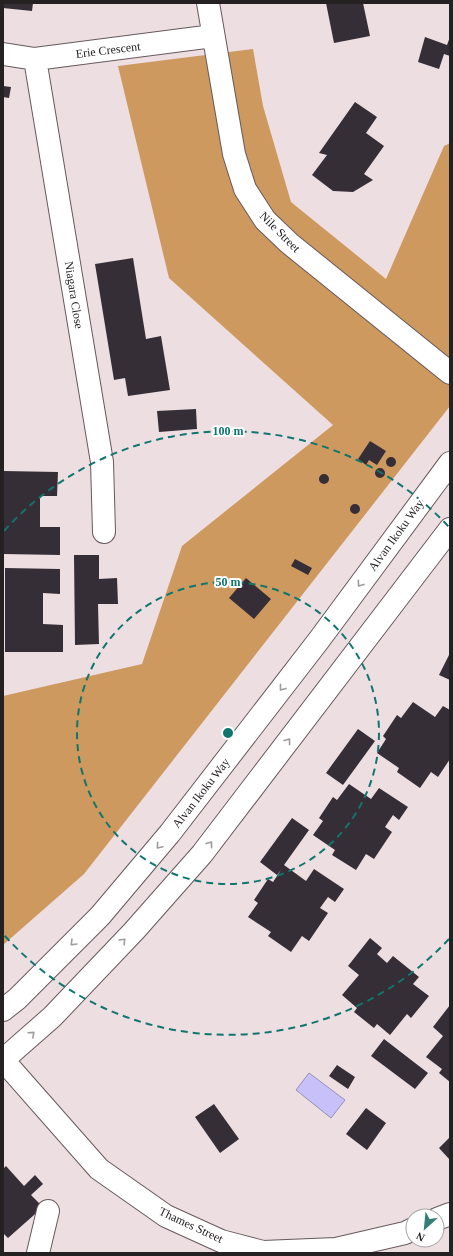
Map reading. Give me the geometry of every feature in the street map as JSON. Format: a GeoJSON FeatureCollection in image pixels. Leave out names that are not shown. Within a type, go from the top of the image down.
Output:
{"type":"FeatureCollection","features":[{"type":"Feature","properties":{"kind":"street","name":"Nile Street"},"geometry":{"type":"LineString","coordinates":[[208,3],[234,154],[245,188],[264,220],[289,243],[450,373]]}},
{"type":"Feature","properties":{"kind":"street","name":"Erie Crescent"},"geometry":{"type":"LineString","coordinates":[[3,54],[35,59],[213,36]]}},
{"type":"Feature","properties":{"kind":"street","name":"Niagara Close"},"geometry":{"type":"LineString","coordinates":[[35,59],[102,462],[104,532]]}},
{"type":"Feature","properties":{"kind":"street","name":"Alvan Ikoku Way"},"geometry":{"type":"LineString","coordinates":[[3,1010],[100,916],[170,833],[319,640],[450,463]]}},
{"type":"Feature","properties":{"kind":"street"},"geometry":{"type":"LineString","coordinates":[[3,1060],[52,1017],[134,930],[202,854],[450,529]]}},
{"type":"Feature","properties":{"kind":"street","name":"Thames Street"},"geometry":{"type":"LineString","coordinates":[[3,1060],[99,1169],[166,1216],[221,1241],[263,1252],[336,1249],[405,1233]]}},
{"type":"Feature","properties":{"kind":"street"},"geometry":{"type":"LineString","coordinates":[[38,1253],[48,1211]]}},
{"type":"Feature","properties":{"kind":"shaded area"},"geometry":{"type":"Polygon","coordinates":[[[253,49],[263,106],[291,202],[386,279],[444,146],[450,143],[450,406],[84,874],[3,945],[3,696],[142,664],[182,546],[333,425],[169,278],[118,66],[253,49]]]}},
{"type":"Feature","properties":{"kind":"shaded area"},"geometry":{"type":"Polygon","coordinates":[[[309,1073],[345,1100],[331,1118],[296,1090],[309,1073]]]}},
{"type":"Feature","properties":{"kind":"building"},"geometry":{"type":"Polygon","coordinates":[[[3,3],[33,3],[32,11],[3,8],[3,3]]]}},
{"type":"Feature","properties":{"kind":"building"},"geometry":{"type":"Polygon","coordinates":[[[326,3],[363,3],[370,36],[334,43],[326,3]]]}},
{"type":"Feature","properties":{"kind":"building"},"geometry":{"type":"Polygon","coordinates":[[[425,37],[447,45],[450,37],[450,56],[444,54],[439,69],[418,62],[425,37]]]}},
{"type":"Feature","properties":{"kind":"building"},"geometry":{"type":"Polygon","coordinates":[[[3,86],[11,87],[9,98],[3,97],[3,86]]]}},
{"type":"Feature","properties":{"kind":"building"},"geometry":{"type":"Polygon","coordinates":[[[355,102],[377,117],[366,133],[384,146],[364,174],[373,180],[353,192],[333,191],[312,175],[327,155],[319,153],[355,102]]]}},
{"type":"Feature","properties":{"kind":"building"},"geometry":{"type":"Polygon","coordinates":[[[133,258],[146,339],[161,336],[170,390],[128,396],[125,378],[114,380],[95,264],[133,258]]]}},
{"type":"Feature","properties":{"kind":"building"},"geometry":{"type":"Polygon","coordinates":[[[196,409],[197,429],[159,432],[157,411],[196,409]]]}},
{"type":"Feature","properties":{"kind":"building"},"geometry":{"type":"Polygon","coordinates":[[[370,441],[386,451],[377,465],[369,460],[366,465],[358,459],[370,441]]]}},
{"type":"Feature","properties":{"kind":"building"},"geometry":{"type":"Polygon","coordinates":[[[389,457],[393,457],[395,458],[395,466],[389,467],[386,464],[386,460],[389,457]]]}},
{"type":"Feature","properties":{"kind":"building"},"geometry":{"type":"Polygon","coordinates":[[[378,468],[382,468],[384,469],[384,477],[378,478],[375,475],[375,471],[378,468]]]}},
{"type":"Feature","properties":{"kind":"building"},"geometry":{"type":"Polygon","coordinates":[[[3,471],[58,472],[57,496],[40,496],[40,527],[60,527],[60,555],[3,554],[3,471]]]}},
{"type":"Feature","properties":{"kind":"building"},"geometry":{"type":"Polygon","coordinates":[[[322,474],[326,474],[328,475],[328,483],[322,484],[319,481],[319,477],[322,474]]]}},
{"type":"Feature","properties":{"kind":"building"},"geometry":{"type":"Polygon","coordinates":[[[353,504],[357,504],[359,505],[359,513],[353,514],[350,511],[350,507],[353,504]]]}},
{"type":"Feature","properties":{"kind":"building"},"geometry":{"type":"Polygon","coordinates":[[[74,555],[99,555],[99,579],[117,578],[118,604],[98,604],[99,644],[75,645],[74,555]]]}},
{"type":"Feature","properties":{"kind":"building"},"geometry":{"type":"Polygon","coordinates":[[[295,559],[312,568],[308,575],[291,566],[295,559]]]}},
{"type":"Feature","properties":{"kind":"building"},"geometry":{"type":"Polygon","coordinates":[[[5,568],[60,569],[60,594],[43,593],[43,624],[63,625],[63,652],[5,652],[5,568]]]}},
{"type":"Feature","properties":{"kind":"building"},"geometry":{"type":"Polygon","coordinates":[[[246,578],[271,599],[254,619],[229,598],[246,578]]]}},
{"type":"Feature","properties":{"kind":"building"},"geometry":{"type":"Polygon","coordinates":[[[450,653],[450,680],[439,675],[450,653]]]}},
{"type":"Feature","properties":{"kind":"building"},"geometry":{"type":"Polygon","coordinates":[[[413,702],[435,717],[443,706],[450,710],[450,759],[438,777],[431,772],[420,788],[397,772],[399,768],[377,753],[386,739],[383,736],[397,715],[401,718],[413,702]]]}},
{"type":"Feature","properties":{"kind":"building"},"geometry":{"type":"Polygon","coordinates":[[[358,729],[375,741],[343,785],[326,773],[358,729]]]}},
{"type":"Feature","properties":{"kind":"building"},"geometry":{"type":"Polygon","coordinates":[[[349,784],[371,799],[379,788],[408,807],[399,820],[393,815],[385,827],[392,832],[374,859],[366,854],[356,870],[332,855],[335,850],[313,835],[323,821],[319,818],[333,797],[337,800],[349,784]]]}},
{"type":"Feature","properties":{"kind":"building"},"geometry":{"type":"Polygon","coordinates":[[[292,818],[309,830],[284,865],[306,881],[314,869],[344,889],[335,902],[328,897],[320,908],[328,913],[309,941],[302,936],[291,952],[268,936],[271,932],[248,917],[258,903],[254,900],[268,879],[273,882],[281,870],[277,875],[260,862],[292,818]]]}},
{"type":"Feature","properties":{"kind":"building"},"geometry":{"type":"Polygon","coordinates":[[[370,938],[382,948],[377,954],[387,963],[393,956],[419,977],[413,984],[429,996],[411,1018],[407,1014],[390,1035],[377,1024],[374,1028],[354,1012],[357,1008],[342,995],[359,975],[348,966],[370,938]]]}},
{"type":"Feature","properties":{"kind":"building"},"geometry":{"type":"Polygon","coordinates":[[[450,1005],[450,1082],[439,1073],[442,1069],[426,1057],[443,1036],[433,1027],[450,1005]]]}},
{"type":"Feature","properties":{"kind":"building"},"geometry":{"type":"Polygon","coordinates":[[[384,1039],[428,1073],[415,1089],[371,1056],[384,1039]]]}},
{"type":"Feature","properties":{"kind":"building"},"geometry":{"type":"Polygon","coordinates":[[[337,1065],[355,1077],[348,1089],[329,1076],[337,1065]]]}},
{"type":"Feature","properties":{"kind":"building"},"geometry":{"type":"Polygon","coordinates":[[[214,1104],[239,1139],[220,1153],[195,1117],[214,1104]]]}},
{"type":"Feature","properties":{"kind":"building"},"geometry":{"type":"Polygon","coordinates":[[[366,1108],[386,1123],[367,1150],[346,1134],[366,1108]]]}},
{"type":"Feature","properties":{"kind":"building"},"geometry":{"type":"Polygon","coordinates":[[[450,1137],[450,1160],[439,1148],[450,1137]]]}},
{"type":"Feature","properties":{"kind":"building"},"geometry":{"type":"Polygon","coordinates":[[[6,1166],[24,1186],[35,1175],[43,1184],[31,1195],[43,1207],[8,1238],[3,1233],[3,1169],[6,1166]]]}}]}
